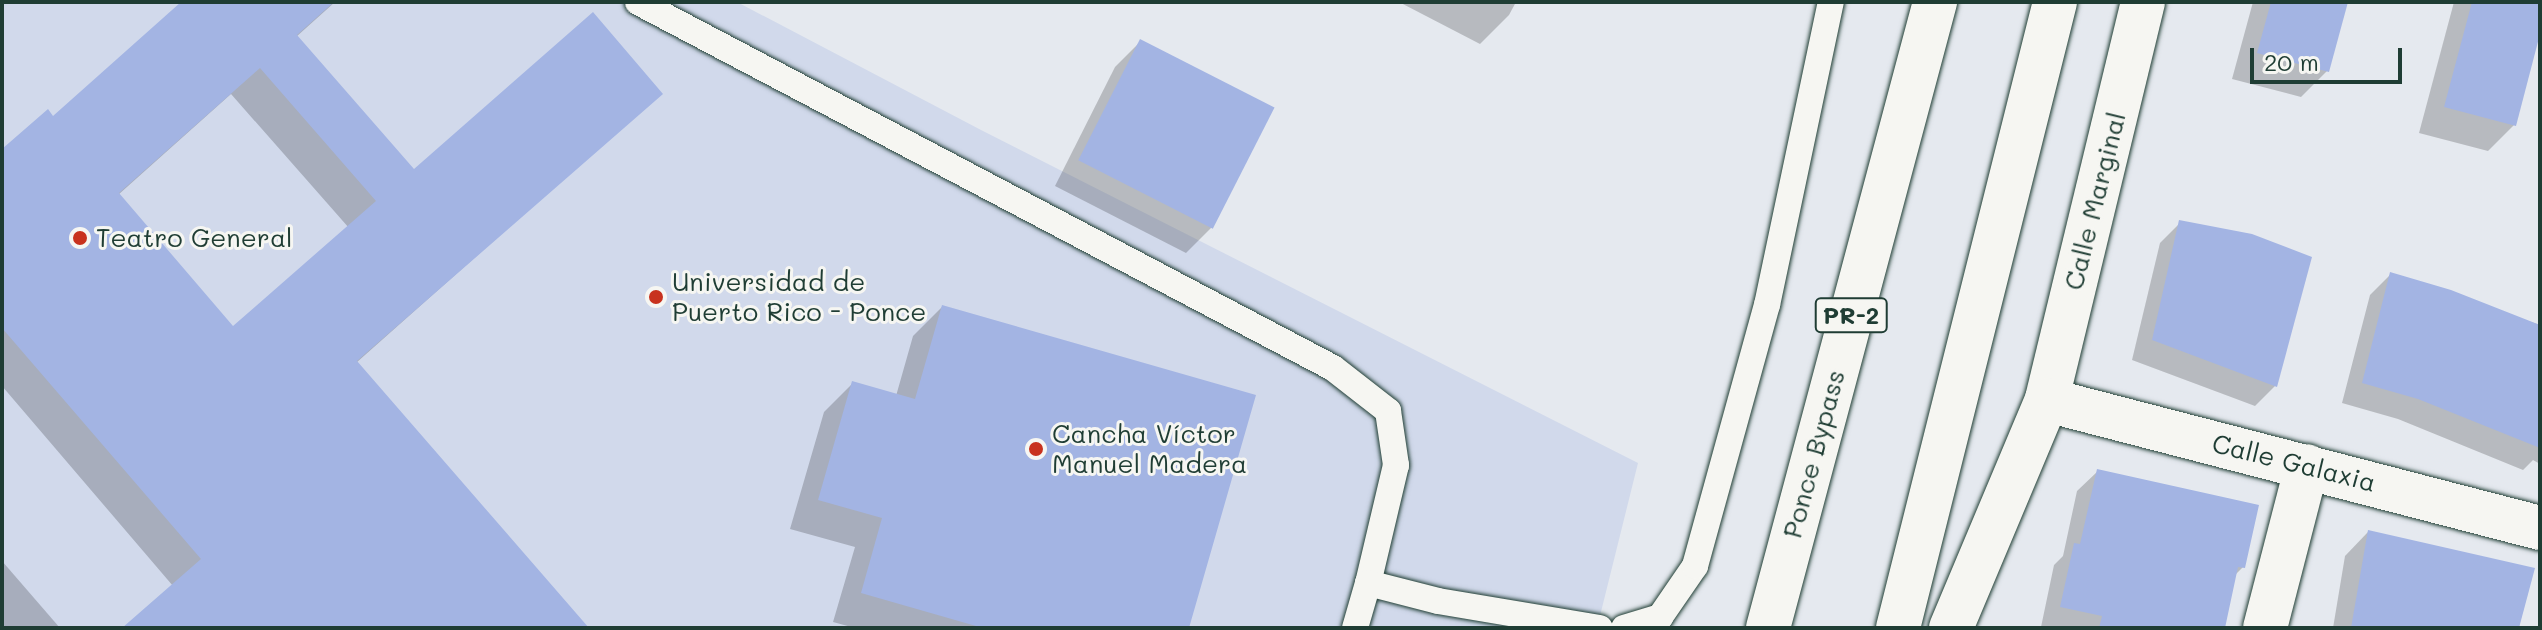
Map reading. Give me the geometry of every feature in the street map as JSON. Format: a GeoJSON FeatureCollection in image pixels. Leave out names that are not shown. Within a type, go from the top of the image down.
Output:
{"type":"FeatureCollection","features":[{"type":"Feature","properties":{"kind":"main road","name":"Ponce Bypass"},"geometry":{"type":"LineString","coordinates":[[1768,628],[1935,2]]}},
{"type":"Feature","properties":{"kind":"main road"},"geometry":{"type":"LineString","coordinates":[[1898,628],[2055,2]]}},
{"type":"Feature","properties":{"kind":"main road","name":"Calle Marginal"},"geometry":{"type":"LineString","coordinates":[[1951,628],[2047,400],[2143,2]]}},
{"type":"Feature","properties":{"kind":"main road","name":"Calle Galaxia"},"geometry":{"type":"LineString","coordinates":[[2047,400],[2540,528]]}},
{"type":"Feature","properties":{"kind":"main road"},"geometry":{"type":"LineString","coordinates":[[2265,628],[2307,466]]}},
{"type":"Feature","properties":{"kind":"lane"},"geometry":{"type":"LineString","coordinates":[[638,2],[1333,368],[1388,411],[1396,465],[1355,628]]}},
{"type":"Feature","properties":{"kind":"lane"},"geometry":{"type":"LineString","coordinates":[[1624,628],[1660,617],[1695,566],[1767,305],[1831,2]]}},
{"type":"Feature","properties":{"kind":"lane"},"geometry":{"type":"LineString","coordinates":[[1368,583],[1438,601],[1600,628]]}},
{"type":"Feature","properties":{"kind":"shaded area","name":"Universidad de Puerto Rico - Ponce"},"geometry":{"type":"Polygon","coordinates":[[[2,2],[737,2],[981,130],[1638,463],[1597,628],[2,628],[2,2]]]}},
{"type":"Feature","properties":{"kind":"building"},"geometry":{"type":"Polygon","coordinates":[[[181,2],[334,2],[297,35],[414,169],[593,12],[663,94],[357,361],[589,628],[122,628],[201,559],[2,328],[2,149],[48,109],[53,116],[181,2]],[[260,68],[119,193],[233,326],[376,201],[260,68]]]}},
{"type":"Feature","properties":{"kind":"building"},"geometry":{"type":"Polygon","coordinates":[[[2271,2],[2348,2],[2329,72],[2257,53],[2271,2]]]}},
{"type":"Feature","properties":{"kind":"building"},"geometry":{"type":"Polygon","coordinates":[[[2472,2],[2540,2],[2540,34],[2516,126],[2444,107],[2472,2]]]}},
{"type":"Feature","properties":{"kind":"building"},"geometry":{"type":"Polygon","coordinates":[[[1140,39],[1275,108],[1213,229],[1078,160],[1140,39]]]}},
{"type":"Feature","properties":{"kind":"building"},"geometry":{"type":"Polygon","coordinates":[[[2179,220],[2252,234],[2312,257],[2277,387],[2152,340],[2179,220]]]}},
{"type":"Feature","properties":{"kind":"building"},"geometry":{"type":"Polygon","coordinates":[[[2390,272],[2451,290],[2540,325],[2540,448],[2418,399],[2362,383],[2390,272]]]}},
{"type":"Feature","properties":{"kind":"building","name":"Cancha Víctor Manuel Madera"},"geometry":{"type":"Polygon","coordinates":[[[942,305],[1256,395],[1189,628],[983,628],[861,593],[882,518],[818,500],[852,381],[915,399],[942,305]]]}},
{"type":"Feature","properties":{"kind":"building"},"geometry":{"type":"Polygon","coordinates":[[[2097,469],[2259,505],[2245,568],[2238,567],[2225,628],[2099,628],[2102,616],[2060,607],[2074,543],[2080,544],[2097,469]]]}},
{"type":"Feature","properties":{"kind":"building"},"geometry":{"type":"Polygon","coordinates":[[[2368,530],[2535,568],[2519,628],[2351,628],[2368,530]]]}},
{"type":"Feature","properties":{"kind":"place","name":"Teatro General"},"geometry":{"type":"Point","coordinates":[80,238]}},
{"type":"Feature","properties":{"kind":"place","name":"Universidad de Puerto Rico - Ponce"},"geometry":{"type":"Point","coordinates":[656,297]}},
{"type":"Feature","properties":{"kind":"place","name":"Cancha Víctor Manuel Madera"},"geometry":{"type":"Point","coordinates":[1036,449]}}]}
